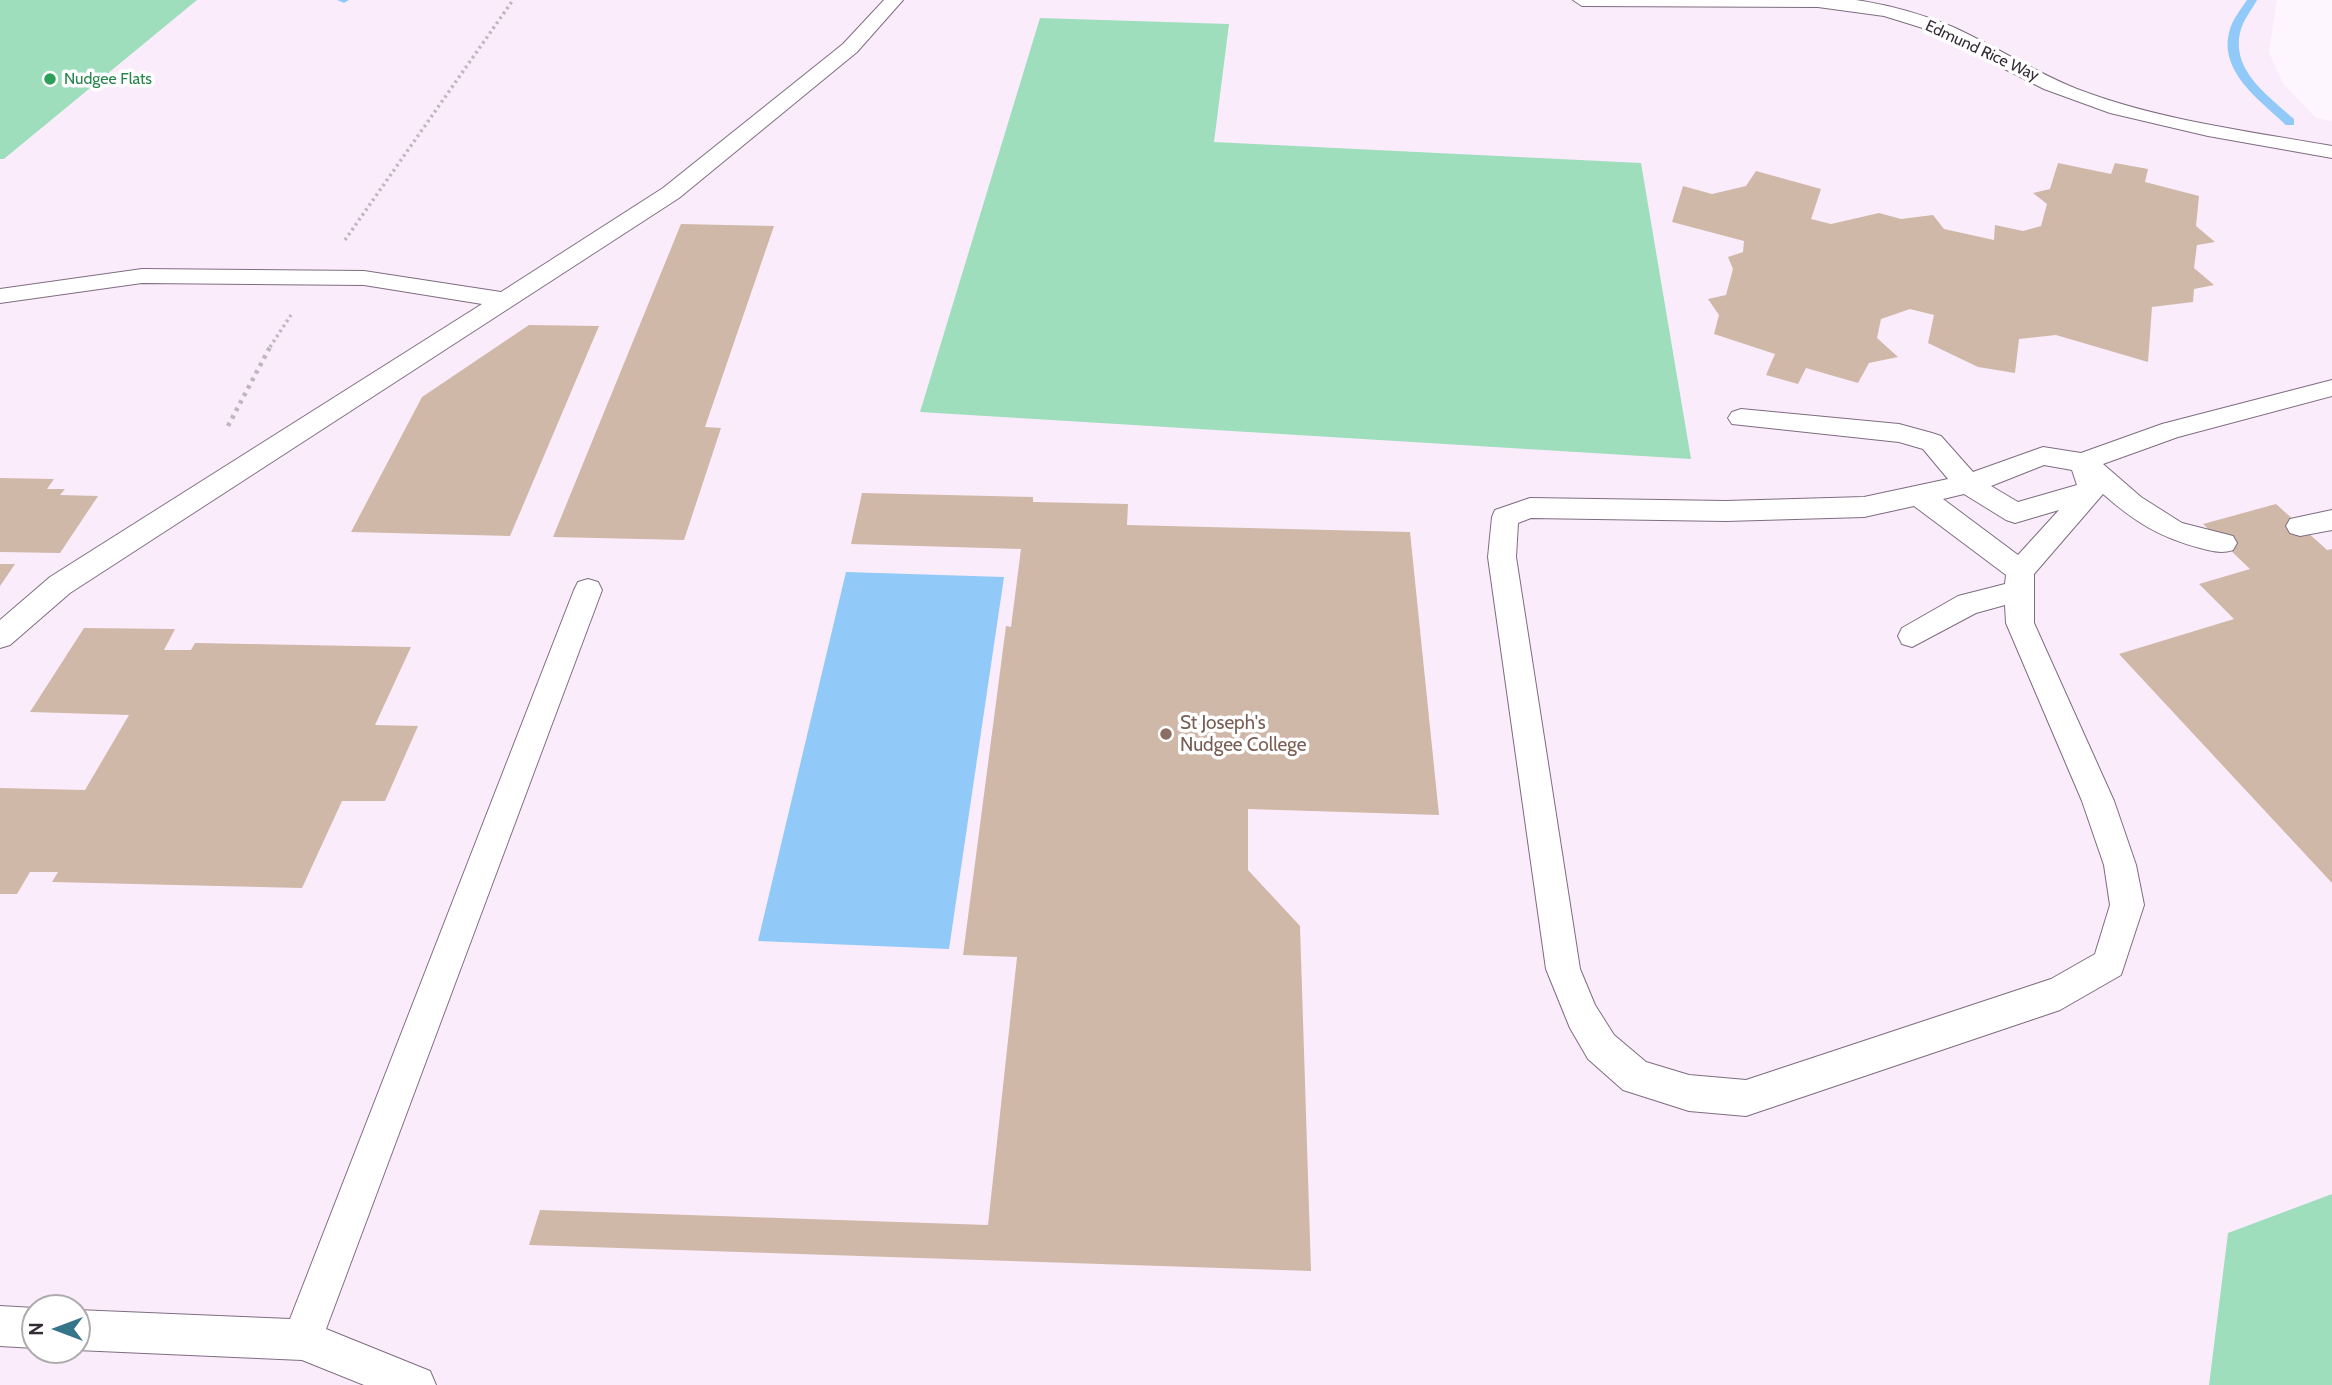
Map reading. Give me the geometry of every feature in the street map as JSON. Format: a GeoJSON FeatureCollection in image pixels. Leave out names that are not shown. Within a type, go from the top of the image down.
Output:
{"type":"FeatureCollection","features":[{"type":"Feature","properties":{"kind":"lane"},"geometry":{"type":"LineString","coordinates":[[0,637],[60,585],[671,193],[850,48],[894,0]]}},
{"type":"Feature","properties":{"kind":"lane","name":"Edmund Rice Way"},"geometry":{"type":"LineString","coordinates":[[1582,0],[1818,1],[1849,4],[1900,15],[1946,31],[2085,99],[2189,125],[2332,152]]}},
{"type":"Feature","properties":{"kind":"lane"},"geometry":{"type":"LineString","coordinates":[[0,296],[142,276],[365,278],[506,300]]}},
{"type":"Feature","properties":{"kind":"lane"},"geometry":{"type":"LineString","coordinates":[[1920,496],[2019,581],[2020,623],[2098,802],[2120,865],[2127,905],[2109,964],[2060,993],[1746,1098],[1689,1093],[1636,1077],[1601,1047],[1582,1016],[1563,969],[1502,557],[1505,517],[1530,508],[1726,511],[1864,507],[1968,484],[2043,456],[2082,461],[2171,430],[2332,388]]}},
{"type":"Feature","properties":{"kind":"lane"},"geometry":{"type":"LineString","coordinates":[[1741,418],[1899,433],[1932,442],[1968,484],[2015,513],[2092,491]]}},
{"type":"Feature","properties":{"kind":"lane"},"geometry":{"type":"LineString","coordinates":[[2082,461],[2092,491]]}},
{"type":"Feature","properties":{"kind":"lane"},"geometry":{"type":"LineString","coordinates":[[2082,461],[2132,504],[2174,531],[2223,543]]}},
{"type":"Feature","properties":{"kind":"lane"},"geometry":{"type":"LineString","coordinates":[[1912,636],[1968,604],[2019,581],[2092,491]]}},
{"type":"Feature","properties":{"kind":"lane"},"geometry":{"type":"LineString","coordinates":[[2300,526],[2332,520]]}},
{"type":"Feature","properties":{"kind":"lane"},"geometry":{"type":"LineString","coordinates":[[302,1340],[588,590]]}},
{"type":"Feature","properties":{"kind":"lane"},"geometry":{"type":"LineString","coordinates":[[0,1326],[21,1327]]}},
{"type":"Feature","properties":{"kind":"lane"},"geometry":{"type":"LineString","coordinates":[[91,1331],[302,1340],[416,1385]]}},
{"type":"Feature","properties":{"kind":"shaded area","name":"St Joseph's Nudgee College"},"geometry":{"type":"Polygon","coordinates":[[[197,0],[2277,0],[2269,52],[2284,85],[2316,118],[2332,121],[2332,1385],[0,1385],[0,159],[5,159],[197,0]]]}},
{"type":"Feature","properties":{"kind":"green space","name":"Nudgee Flats"},"geometry":{"type":"Polygon","coordinates":[[[0,0],[197,0],[4,159],[0,159],[0,0]]]}},
{"type":"Feature","properties":{"kind":"green space"},"geometry":{"type":"Polygon","coordinates":[[[1040,18],[1229,24],[1214,142],[1641,163],[1691,459],[920,412],[1040,18]]]}},
{"type":"Feature","properties":{"kind":"green space"},"geometry":{"type":"Polygon","coordinates":[[[2332,1194],[2332,1385],[2209,1385],[2228,1233],[2332,1194]]]}},
{"type":"Feature","properties":{"kind":"water"},"geometry":{"type":"Polygon","coordinates":[[[846,572],[1004,577],[949,949],[758,941],[846,572]]]}},
{"type":"Feature","properties":{"kind":"building"},"geometry":{"type":"Polygon","coordinates":[[[2058,163],[2111,174],[2115,163],[2148,169],[2145,182],[2199,196],[2196,226],[2215,242],[2197,245],[2194,268],[2214,285],[2194,289],[2193,302],[2152,307],[2148,362],[2056,335],[2019,339],[2015,373],[1978,367],[1928,343],[1934,315],[1910,309],[1881,319],[1877,338],[1898,357],[1869,363],[1858,383],[1806,368],[1798,384],[1766,375],[1775,354],[1714,334],[1719,315],[1708,299],[1726,295],[1733,269],[1728,257],[1743,252],[1744,241],[1672,222],[1683,186],[1712,194],[1746,186],[1756,171],[1821,189],[1811,219],[1831,224],[1879,213],[1901,219],[1933,215],[1944,229],[1994,240],[1995,225],[2023,231],[2041,226],[2047,204],[2033,193],[2050,189],[2058,163]]]}},
{"type":"Feature","properties":{"kind":"building"},"geometry":{"type":"Polygon","coordinates":[[[681,224],[774,226],[705,427],[721,428],[684,540],[553,537],[681,224]]]}},
{"type":"Feature","properties":{"kind":"building"},"geometry":{"type":"Polygon","coordinates":[[[529,325],[599,326],[510,536],[351,532],[422,397],[529,325]]]}},
{"type":"Feature","properties":{"kind":"building"},"geometry":{"type":"Polygon","coordinates":[[[0,478],[54,479],[47,489],[65,489],[60,495],[98,496],[60,553],[0,552],[0,478]]]}},
{"type":"Feature","properties":{"kind":"building"},"geometry":{"type":"Polygon","coordinates":[[[862,493],[1033,497],[1033,502],[1128,504],[1127,525],[1410,532],[1439,815],[1248,809],[1248,870],[1300,926],[1311,1271],[529,1245],[540,1210],[988,1225],[1017,957],[963,955],[1006,626],[1011,627],[1021,549],[851,544],[862,493]]]}},
{"type":"Feature","properties":{"kind":"building"},"geometry":{"type":"Polygon","coordinates":[[[2276,504],[2327,550],[2332,549],[2332,883],[2119,654],[2234,619],[2199,584],[2250,569],[2203,524],[2276,504]]]}},
{"type":"Feature","properties":{"kind":"building"},"geometry":{"type":"Polygon","coordinates":[[[0,564],[15,564],[0,586],[0,564]]]}},
{"type":"Feature","properties":{"kind":"building"},"geometry":{"type":"Polygon","coordinates":[[[84,628],[175,629],[164,650],[191,650],[195,643],[411,647],[375,725],[418,726],[385,801],[342,801],[302,888],[52,882],[58,872],[30,872],[17,894],[0,894],[0,788],[85,790],[129,715],[30,712],[84,628]]]}},
{"type":"Feature","properties":{"kind":"waterway"},"geometry":{"type":"LineString","coordinates":[[2252,0],[2235,30],[2235,56],[2242,77],[2290,122]]}},
{"type":"Feature","properties":{"kind":"place","name":"Nudgee Flats"},"geometry":{"type":"Point","coordinates":[50,79]}},
{"type":"Feature","properties":{"kind":"place","name":"St Joseph's Nudgee College"},"geometry":{"type":"Point","coordinates":[1166,734]}}]}
